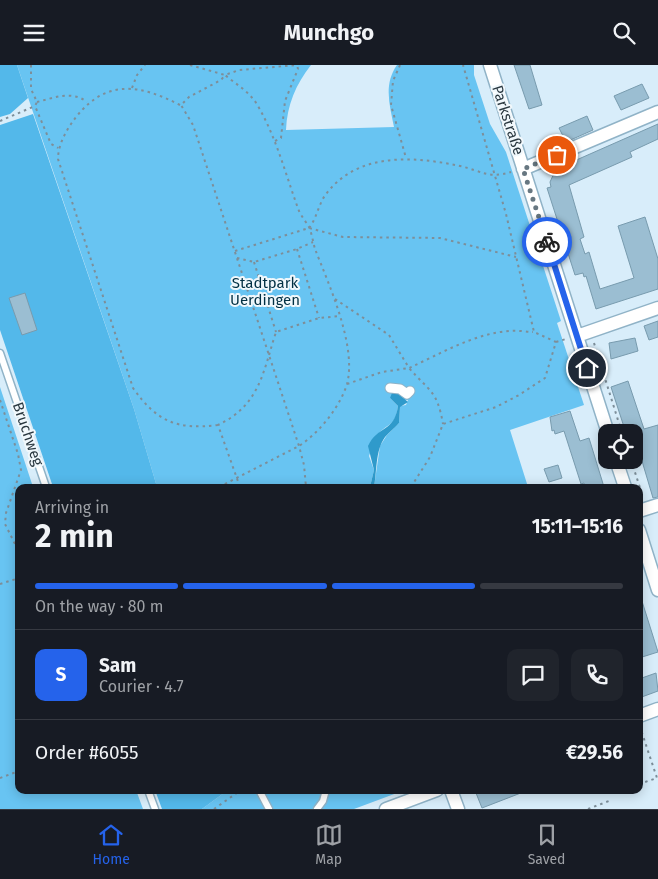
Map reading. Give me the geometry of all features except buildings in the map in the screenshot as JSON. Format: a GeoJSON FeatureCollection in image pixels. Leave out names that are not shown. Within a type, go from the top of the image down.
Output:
{"type":"FeatureCollection","features":[{"type":"Feature","properties":{"kind":"street","name":"Parkstraße"},"geometry":{"type":"LineString","coordinates":[[490,65],[605,424]]}},
{"type":"Feature","properties":{"kind":"street"},"geometry":{"type":"LineString","coordinates":[[523,169],[658,112]]}},
{"type":"Feature","properties":{"kind":"street"},"geometry":{"type":"LineString","coordinates":[[577,336],[658,308]]}},
{"type":"Feature","properties":{"kind":"street"},"geometry":{"type":"LineString","coordinates":[[390,388],[400,389],[407,394],[410,391]]}},
{"type":"Feature","properties":{"kind":"street"},"geometry":{"type":"LineString","coordinates":[[619,469],[624,484]]}},
{"type":"Feature","properties":{"kind":"street"},"geometry":{"type":"LineString","coordinates":[[643,543],[658,590]]}},
{"type":"Feature","properties":{"kind":"street"},"geometry":{"type":"LineString","coordinates":[[643,715],[658,709]]}},
{"type":"Feature","properties":{"kind":"street"},"geometry":{"type":"LineString","coordinates":[[386,809],[406,806],[429,794]]}},
{"type":"Feature","properties":{"kind":"street"},"geometry":{"type":"LineString","coordinates":[[452,794],[458,809]]}},
{"type":"Feature","properties":{"kind":"lane","name":"Bruchweg"},"geometry":{"type":"LineString","coordinates":[[0,353],[45,484]]}},
{"type":"Feature","properties":{"kind":"lane"},"geometry":{"type":"LineString","coordinates":[[149,794],[155,809]]}},
{"type":"Feature","properties":{"kind":"lane"},"geometry":{"type":"LineString","coordinates":[[261,794],[269,809]]}},
{"type":"Feature","properties":{"kind":"lane"},"geometry":{"type":"LineString","coordinates":[[317,809],[323,801],[325,794]]}},
{"type":"Feature","properties":{"kind":"path"},"geometry":{"type":"LineString","coordinates":[[31,65],[31,89],[37,102],[35,107],[51,144],[58,148]]}},
{"type":"Feature","properties":{"kind":"path"},"geometry":{"type":"LineString","coordinates":[[132,88],[137,75],[145,65]]}},
{"type":"Feature","properties":{"kind":"path"},"geometry":{"type":"LineString","coordinates":[[190,65],[225,75],[247,91],[258,105],[282,156],[300,213],[309,228],[335,299],[347,345],[347,383],[323,424],[299,446],[225,484]]}},
{"type":"Feature","properties":{"kind":"path"},"geometry":{"type":"LineString","coordinates":[[258,65],[259,69]]}},
{"type":"Feature","properties":{"kind":"path"},"geometry":{"type":"LineString","coordinates":[[181,105],[189,97],[221,80],[225,75],[239,70],[297,65],[298,69],[285,101],[281,138],[274,141]]}},
{"type":"Feature","properties":{"kind":"path"},"geometry":{"type":"LineString","coordinates":[[400,65],[393,81],[391,105],[406,159]]}},
{"type":"Feature","properties":{"kind":"path"},"geometry":{"type":"LineString","coordinates":[[463,65],[496,177],[534,332]]}},
{"type":"Feature","properties":{"kind":"path"},"geometry":{"type":"LineString","coordinates":[[254,262],[276,332],[269,356],[262,380],[249,403],[231,419],[218,425],[193,428],[167,421],[146,407],[133,388],[58,159],[58,148],[72,122],[87,102],[106,92],[132,88],[156,92],[181,105],[193,125],[234,251],[237,258],[269,356],[299,446],[305,484]]}},
{"type":"Feature","properties":{"kind":"path"},"geometry":{"type":"LineString","coordinates":[[37,102],[67,95],[82,98],[87,102]]}},
{"type":"Feature","properties":{"kind":"path"},"geometry":{"type":"LineString","coordinates":[[0,121],[35,107]]}},
{"type":"Feature","properties":{"kind":"path"},"geometry":{"type":"LineString","coordinates":[[309,228],[314,222],[317,210],[327,194],[348,174],[362,165],[377,161],[406,159],[462,166],[496,177],[523,169]]}},
{"type":"Feature","properties":{"kind":"path"},"geometry":{"type":"LineString","coordinates":[[234,251],[309,228],[343,237],[440,238],[516,257]]}},
{"type":"Feature","properties":{"kind":"path"},"geometry":{"type":"LineString","coordinates":[[237,258],[254,262],[313,242]]}},
{"type":"Feature","properties":{"kind":"path"},"geometry":{"type":"LineString","coordinates":[[297,249],[319,318]]}},
{"type":"Feature","properties":{"kind":"path"},"geometry":{"type":"LineString","coordinates":[[335,299],[389,335],[409,368],[455,347],[511,330],[534,332],[556,342],[545,378],[496,407],[443,424],[430,457],[413,484]]}},
{"type":"Feature","properties":{"kind":"path"},"geometry":{"type":"LineString","coordinates":[[276,332],[319,318],[340,316]]}},
{"type":"Feature","properties":{"kind":"path"},"geometry":{"type":"LineString","coordinates":[[590,331],[619,424]]}},
{"type":"Feature","properties":{"kind":"path"},"geometry":{"type":"LineString","coordinates":[[0,400],[21,470],[16,484]]}},
{"type":"Feature","properties":{"kind":"path"},"geometry":{"type":"LineString","coordinates":[[218,425],[239,484]]}},
{"type":"Feature","properties":{"kind":"path"},"geometry":{"type":"LineString","coordinates":[[634,469],[640,484]]}},
{"type":"Feature","properties":{"kind":"path"},"geometry":{"type":"LineString","coordinates":[[15,487],[6,513],[5,524],[15,544]]}},
{"type":"Feature","properties":{"kind":"path"},"geometry":{"type":"LineString","coordinates":[[643,494],[648,508]]}},
{"type":"Feature","properties":{"kind":"path"},"geometry":{"type":"LineString","coordinates":[[0,584],[15,579]]}},
{"type":"Feature","properties":{"kind":"path"},"geometry":{"type":"LineString","coordinates":[[643,734],[657,778],[643,783]]}},
{"type":"Feature","properties":{"kind":"path"},"geometry":{"type":"LineString","coordinates":[[0,778],[15,772]]}},
{"type":"Feature","properties":{"kind":"path"},"geometry":{"type":"LineString","coordinates":[[214,809],[235,794]]}},
{"type":"Feature","properties":{"kind":"path"},"geometry":{"type":"LineString","coordinates":[[588,809],[609,801]]}},
{"type":"Feature","properties":{"kind":"green space","name":"Stadtpark Uerdingen"},"geometry":{"type":"Polygon","coordinates":[[[17,65],[311,65],[293,95],[288,112],[286,130],[394,127],[389,88],[390,80],[397,65],[474,65],[474,75],[490,124],[506,152],[561,321],[557,323],[584,405],[510,430],[527,484],[374,484],[380,446],[387,435],[399,423],[400,406],[406,405],[408,400],[404,400],[400,395],[390,398],[398,406],[396,416],[377,436],[369,456],[374,470],[371,484],[156,484],[134,409],[17,65]]]}},
{"type":"Feature","properties":{"kind":"green space"},"geometry":{"type":"Polygon","coordinates":[[[0,387],[32,484],[15,484],[15,794],[137,794],[143,809],[0,809],[0,387]]]}},
{"type":"Feature","properties":{"kind":"green space"},"geometry":{"type":"Polygon","coordinates":[[[223,794],[394,794],[354,809],[202,809],[223,794]]]}},
{"type":"Feature","properties":{"kind":"shaded area"},"geometry":{"type":"Polygon","coordinates":[[[0,65],[17,65],[28,98],[10,114],[0,117],[0,65]]]}},
{"type":"Feature","properties":{"kind":"shaded area"},"geometry":{"type":"Polygon","coordinates":[[[33,114],[134,409],[156,484],[52,484],[0,330],[0,125],[33,114]]]}},
{"type":"Feature","properties":{"kind":"shaded area"},"geometry":{"type":"Polygon","coordinates":[[[396,392],[408,402],[400,407],[399,423],[387,435],[379,449],[374,484],[371,484],[374,470],[368,446],[376,435],[393,421],[396,415],[398,406],[390,398],[392,393],[396,392]]]}},
{"type":"Feature","properties":{"kind":"shaded area"},"geometry":{"type":"Polygon","coordinates":[[[156,794],[223,794],[202,809],[162,809],[156,794]]]}},
{"type":"Feature","properties":{"kind":"way so far"},"geometry":{"type":"LineString","coordinates":[[547,242],[523,169],[557,155]]}},
{"type":"Feature","properties":{"kind":"route"},"geometry":{"type":"LineString","coordinates":[[547,242],[587,368]]}}]}
